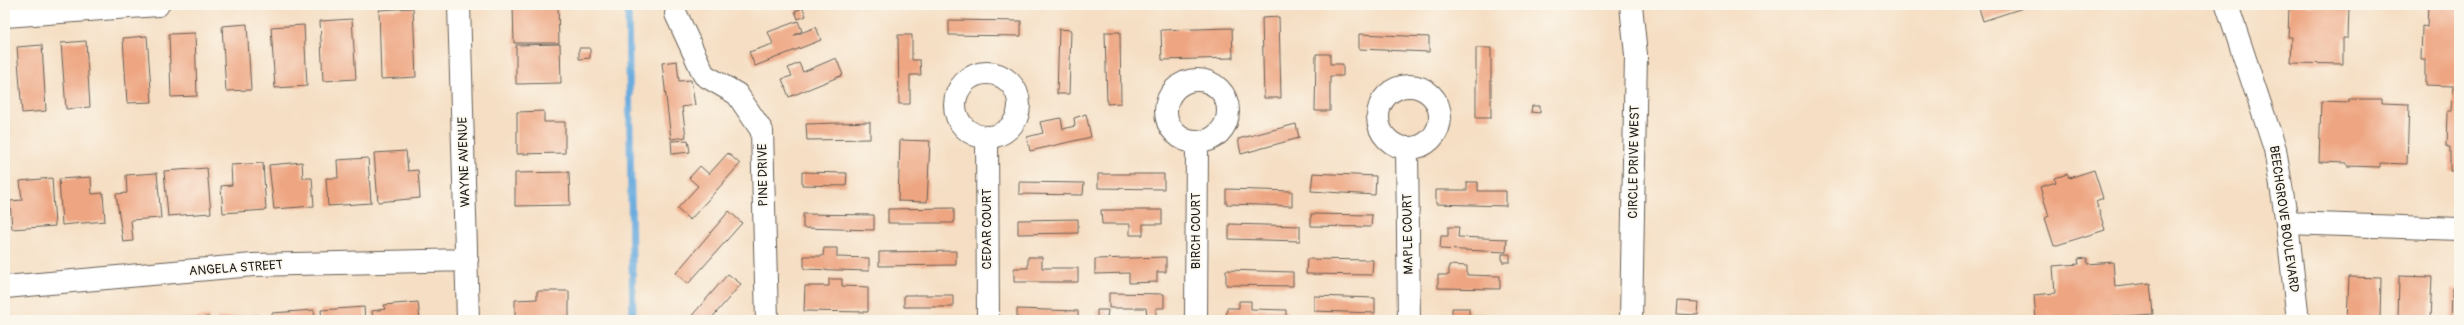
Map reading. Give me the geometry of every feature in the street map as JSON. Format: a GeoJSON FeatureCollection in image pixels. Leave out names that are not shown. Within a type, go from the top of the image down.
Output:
{"type":"FeatureCollection","features":[{"type":"Feature","properties":{"kind":"street"},"geometry":{"type":"LineString","coordinates":[[5,16],[158,5]]}},
{"type":"Feature","properties":{"kind":"street","name":"WAYNE AVENUE"},"geometry":{"type":"LineString","coordinates":[[459,5],[468,320]]}},
{"type":"Feature","properties":{"kind":"street","name":"CIRCLE DRIVE WEST"},"geometry":{"type":"LineString","coordinates":[[1631,5],[1636,55],[1632,320]]}},
{"type":"Feature","properties":{"kind":"street","name":"BEECHGROVE BOULEVARD"},"geometry":{"type":"LineString","coordinates":[[2227,5],[2275,149],[2287,223],[2298,320]]}},
{"type":"Feature","properties":{"kind":"street","name":"PINE DRIVE"},"geometry":{"type":"LineString","coordinates":[[676,14],[704,75],[737,94],[762,131],[767,320]]}},
{"type":"Feature","properties":{"kind":"street","name":"CEDAR COURT"},"geometry":{"type":"LineString","coordinates":[[987,137],[988,320]]}},
{"type":"Feature","properties":{"kind":"street","name":"BIRCH COURT"},"geometry":{"type":"LineString","coordinates":[[1196,320],[1197,142]]}},
{"type":"Feature","properties":{"kind":"street","name":"MAPLE COURT"},"geometry":{"type":"LineString","coordinates":[[1407,148],[1409,320]]}},
{"type":"Feature","properties":{"kind":"street"},"geometry":{"type":"LineString","coordinates":[[2287,223],[2459,229]]}},
{"type":"Feature","properties":{"kind":"street","name":"ANGELA STREET"},"geometry":{"type":"LineString","coordinates":[[5,287],[254,265],[467,260]]}},
{"type":"Feature","properties":{"kind":"building"},"geometry":{"type":"Polygon","coordinates":[[[513,5],[558,5],[559,43],[514,43],[513,5]]]}},
{"type":"Feature","properties":{"kind":"building"},"geometry":{"type":"Polygon","coordinates":[[[1978,5],[2032,5],[1983,21],[1978,5]]]}},
{"type":"Feature","properties":{"kind":"building"},"geometry":{"type":"Polygon","coordinates":[[[2289,5],[2349,6],[2348,38],[2343,38],[2343,64],[2291,63],[2292,37],[2288,37],[2289,5]]]}},
{"type":"Feature","properties":{"kind":"building"},"geometry":{"type":"Polygon","coordinates":[[[2428,5],[2459,5],[2459,171],[2450,171],[2450,147],[2447,147],[2448,111],[2452,111],[2453,86],[2425,85],[2425,60],[2421,60],[2422,26],[2427,27],[2428,5]]]}},
{"type":"Feature","properties":{"kind":"building"},"geometry":{"type":"Polygon","coordinates":[[[413,8],[416,77],[381,79],[379,10],[413,8]]]}},
{"type":"Feature","properties":{"kind":"building"},"geometry":{"type":"Polygon","coordinates":[[[803,8],[806,16],[798,19],[795,11],[803,8]]]}},
{"type":"Feature","properties":{"kind":"building"},"geometry":{"type":"Polygon","coordinates":[[[1279,17],[1281,98],[1264,98],[1262,18],[1279,17]]]}},
{"type":"Feature","properties":{"kind":"building"},"geometry":{"type":"Polygon","coordinates":[[[352,19],[356,79],[323,81],[320,21],[352,19]]]}},
{"type":"Feature","properties":{"kind":"building"},"geometry":{"type":"Polygon","coordinates":[[[949,20],[1021,21],[1021,36],[949,35],[949,20]]]}},
{"type":"Feature","properties":{"kind":"building"},"geometry":{"type":"Polygon","coordinates":[[[798,21],[802,31],[793,36],[816,27],[821,40],[755,66],[749,52],[773,44],[768,32],[798,21]]]}},
{"type":"Feature","properties":{"kind":"building"},"geometry":{"type":"Polygon","coordinates":[[[247,24],[251,90],[226,91],[222,26],[247,24]]]}},
{"type":"Feature","properties":{"kind":"building"},"geometry":{"type":"Polygon","coordinates":[[[304,25],[307,86],[275,88],[271,27],[304,25]]]}},
{"type":"Feature","properties":{"kind":"building"},"geometry":{"type":"Polygon","coordinates":[[[1232,28],[1233,58],[1162,60],[1161,30],[1232,28]]]}},
{"type":"Feature","properties":{"kind":"building"},"geometry":{"type":"Polygon","coordinates":[[[1059,29],[1071,30],[1069,94],[1057,94],[1059,29]]]}},
{"type":"Feature","properties":{"kind":"building"},"geometry":{"type":"Polygon","coordinates":[[[1105,32],[1120,32],[1121,103],[1107,104],[1105,32]]]}},
{"type":"Feature","properties":{"kind":"building"},"geometry":{"type":"Polygon","coordinates":[[[195,33],[197,96],[171,97],[169,34],[195,33]]]}},
{"type":"Feature","properties":{"kind":"building"},"geometry":{"type":"Polygon","coordinates":[[[1359,34],[1429,37],[1429,52],[1359,49],[1359,34]]]}},
{"type":"Feature","properties":{"kind":"building"},"geometry":{"type":"Polygon","coordinates":[[[898,35],[912,35],[912,60],[920,60],[921,75],[910,75],[910,104],[899,104],[898,35]]]}},
{"type":"Feature","properties":{"kind":"building"},"geometry":{"type":"Polygon","coordinates":[[[147,36],[152,102],[127,103],[123,38],[147,36]]]}},
{"type":"Feature","properties":{"kind":"building"},"geometry":{"type":"Polygon","coordinates":[[[86,41],[90,107],[66,109],[61,43],[86,41]]]}},
{"type":"Feature","properties":{"kind":"building"},"geometry":{"type":"Polygon","coordinates":[[[560,44],[561,83],[516,84],[516,45],[560,44]]]}},
{"type":"Feature","properties":{"kind":"building"},"geometry":{"type":"Polygon","coordinates":[[[42,45],[46,111],[22,113],[17,47],[42,45]]]}},
{"type":"Feature","properties":{"kind":"building"},"geometry":{"type":"Polygon","coordinates":[[[579,48],[590,48],[590,58],[579,59],[579,48]]]}},
{"type":"Feature","properties":{"kind":"building"},"geometry":{"type":"Polygon","coordinates":[[[1476,48],[1491,48],[1491,118],[1476,118],[1476,48]]]}},
{"type":"Feature","properties":{"kind":"building"},"geometry":{"type":"Polygon","coordinates":[[[1316,54],[1330,54],[1330,64],[1343,64],[1343,76],[1330,76],[1330,111],[1315,111],[1316,54]]]}},
{"type":"Feature","properties":{"kind":"building"},"geometry":{"type":"Polygon","coordinates":[[[836,58],[843,75],[789,97],[782,79],[792,76],[788,68],[799,63],[803,72],[836,58]]]}},
{"type":"Feature","properties":{"kind":"building"},"geometry":{"type":"Polygon","coordinates":[[[677,61],[679,81],[691,80],[695,105],[682,107],[686,137],[671,139],[662,63],[677,61]]]}},
{"type":"Feature","properties":{"kind":"building"},"geometry":{"type":"Polygon","coordinates":[[[2349,99],[2382,99],[2382,103],[2409,104],[2407,164],[2380,163],[2380,167],[2347,166],[2347,163],[2319,162],[2321,101],[2349,102],[2349,99]]]}},
{"type":"Feature","properties":{"kind":"building"},"geometry":{"type":"Polygon","coordinates":[[[1532,106],[1540,106],[1540,113],[1531,112],[1532,106]]]}},
{"type":"Feature","properties":{"kind":"building"},"geometry":{"type":"Polygon","coordinates":[[[544,111],[544,122],[565,122],[565,153],[517,154],[517,112],[544,111]]]}},
{"type":"Feature","properties":{"kind":"building"},"geometry":{"type":"Polygon","coordinates":[[[1086,114],[1091,137],[1030,151],[1027,137],[1043,133],[1040,122],[1061,118],[1063,129],[1075,126],[1074,118],[1086,114]]]}},
{"type":"Feature","properties":{"kind":"building"},"geometry":{"type":"Polygon","coordinates":[[[870,122],[870,139],[807,140],[806,124],[870,122]]]}},
{"type":"Feature","properties":{"kind":"building"},"geometry":{"type":"Polygon","coordinates":[[[1296,124],[1299,138],[1241,154],[1238,139],[1296,124]]]}},
{"type":"Feature","properties":{"kind":"building"},"geometry":{"type":"Polygon","coordinates":[[[688,140],[690,152],[672,154],[671,141],[688,140]]]}},
{"type":"Feature","properties":{"kind":"building"},"geometry":{"type":"Polygon","coordinates":[[[900,140],[930,141],[927,202],[898,201],[900,140]]]}},
{"type":"Feature","properties":{"kind":"building"},"geometry":{"type":"Polygon","coordinates":[[[406,151],[408,171],[418,170],[420,198],[378,202],[374,153],[406,151]]]}},
{"type":"Feature","properties":{"kind":"building"},"geometry":{"type":"Polygon","coordinates":[[[728,153],[740,164],[690,220],[677,209],[698,186],[689,178],[700,166],[709,174],[728,153]]]}},
{"type":"Feature","properties":{"kind":"building"},"geometry":{"type":"Polygon","coordinates":[[[368,158],[371,203],[328,206],[326,178],[338,178],[337,160],[368,158]]]}},
{"type":"Feature","properties":{"kind":"building"},"geometry":{"type":"Polygon","coordinates":[[[302,162],[303,178],[312,178],[314,206],[274,209],[269,165],[302,162]]]}},
{"type":"Feature","properties":{"kind":"building"},"geometry":{"type":"Polygon","coordinates":[[[263,163],[266,210],[223,213],[221,186],[232,185],[231,165],[263,163]]]}},
{"type":"Feature","properties":{"kind":"building"},"geometry":{"type":"Polygon","coordinates":[[[207,168],[211,213],[168,216],[164,171],[207,168]]]}},
{"type":"Feature","properties":{"kind":"building"},"geometry":{"type":"Polygon","coordinates":[[[2094,170],[2103,198],[2096,201],[2105,230],[2054,246],[2045,218],[2049,216],[2040,187],[2056,182],[2055,178],[2067,174],[2069,178],[2094,170]]]}},
{"type":"Feature","properties":{"kind":"building"},"geometry":{"type":"Polygon","coordinates":[[[569,172],[570,205],[515,206],[515,173],[569,172]]]}},
{"type":"Feature","properties":{"kind":"building"},"geometry":{"type":"Polygon","coordinates":[[[802,172],[847,173],[846,186],[802,185],[802,172]]]}},
{"type":"Feature","properties":{"kind":"building"},"geometry":{"type":"Polygon","coordinates":[[[157,173],[161,218],[131,220],[133,241],[123,242],[116,194],[127,193],[126,175],[157,173]]]}},
{"type":"Feature","properties":{"kind":"building"},"geometry":{"type":"Polygon","coordinates":[[[1313,173],[1376,176],[1375,195],[1311,191],[1313,173]]]}},
{"type":"Feature","properties":{"kind":"building"},"geometry":{"type":"Polygon","coordinates":[[[1098,174],[1164,174],[1164,189],[1098,188],[1098,174]]]}},
{"type":"Feature","properties":{"kind":"building"},"geometry":{"type":"Polygon","coordinates":[[[91,177],[92,194],[103,193],[105,221],[62,225],[59,179],[91,177]]]}},
{"type":"Feature","properties":{"kind":"building"},"geometry":{"type":"Polygon","coordinates":[[[52,178],[55,226],[12,229],[10,201],[22,200],[20,181],[52,178]]]}},
{"type":"Feature","properties":{"kind":"building"},"geometry":{"type":"Polygon","coordinates":[[[1019,182],[1084,183],[1083,195],[1019,194],[1019,182]]]}},
{"type":"Feature","properties":{"kind":"building"},"geometry":{"type":"Polygon","coordinates":[[[1467,182],[1478,182],[1478,191],[1506,191],[1506,206],[1436,204],[1436,190],[1467,190],[1467,182]]]}},
{"type":"Feature","properties":{"kind":"building"},"geometry":{"type":"Polygon","coordinates":[[[1226,189],[1292,191],[1292,206],[1226,204],[1226,189]]]}},
{"type":"Feature","properties":{"kind":"building"},"geometry":{"type":"Polygon","coordinates":[[[954,208],[954,223],[888,223],[888,209],[954,208]]]}},
{"type":"Feature","properties":{"kind":"building"},"geometry":{"type":"Polygon","coordinates":[[[1101,210],[1162,210],[1162,224],[1143,224],[1143,235],[1130,235],[1130,224],[1102,224],[1101,210]]]}},
{"type":"Feature","properties":{"kind":"building"},"geometry":{"type":"Polygon","coordinates":[[[729,211],[742,223],[688,284],[676,273],[729,211]]]}},
{"type":"Feature","properties":{"kind":"building"},"geometry":{"type":"Polygon","coordinates":[[[803,214],[874,215],[874,230],[803,228],[803,214]]]}},
{"type":"Feature","properties":{"kind":"building"},"geometry":{"type":"Polygon","coordinates":[[[1311,214],[1372,215],[1371,227],[1311,226],[1311,214]]]}},
{"type":"Feature","properties":{"kind":"building"},"geometry":{"type":"Polygon","coordinates":[[[1078,219],[1078,233],[1018,234],[1018,220],[1078,219]]]}},
{"type":"Feature","properties":{"kind":"building"},"geometry":{"type":"Polygon","coordinates":[[[1229,224],[1300,226],[1300,241],[1229,239],[1229,224]]]}},
{"type":"Feature","properties":{"kind":"building"},"geometry":{"type":"Polygon","coordinates":[[[1448,227],[1459,227],[1458,237],[1507,239],[1506,252],[1440,249],[1441,236],[1448,236],[1448,227]]]}},
{"type":"Feature","properties":{"kind":"building"},"geometry":{"type":"Polygon","coordinates":[[[824,248],[837,248],[837,257],[869,258],[869,271],[804,269],[804,256],[823,256],[824,248]]]}},
{"type":"Feature","properties":{"kind":"building"},"geometry":{"type":"Polygon","coordinates":[[[956,251],[956,265],[879,266],[879,252],[956,251]]]}},
{"type":"Feature","properties":{"kind":"building"},"geometry":{"type":"Polygon","coordinates":[[[1502,254],[1510,254],[1510,262],[1502,262],[1502,254]]]}},
{"type":"Feature","properties":{"kind":"building"},"geometry":{"type":"Polygon","coordinates":[[[1028,257],[1042,257],[1042,268],[1078,268],[1078,282],[1014,282],[1014,268],[1028,268],[1028,257]]]}},
{"type":"Feature","properties":{"kind":"building"},"geometry":{"type":"Polygon","coordinates":[[[1166,257],[1166,272],[1157,272],[1157,282],[1129,283],[1129,273],[1095,274],[1095,259],[1166,257]]]}},
{"type":"Feature","properties":{"kind":"building"},"geometry":{"type":"Polygon","coordinates":[[[2087,258],[2087,264],[2113,262],[2115,287],[2150,283],[2153,314],[2077,320],[2036,320],[2034,295],[2055,293],[2053,266],[2079,264],[2078,259],[2087,258]]]}},
{"type":"Feature","properties":{"kind":"building"},"geometry":{"type":"Polygon","coordinates":[[[1307,259],[1373,260],[1372,275],[1306,274],[1307,259]]]}},
{"type":"Feature","properties":{"kind":"building"},"geometry":{"type":"Polygon","coordinates":[[[1449,265],[1467,266],[1467,275],[1500,276],[1500,289],[1438,288],[1438,275],[1449,275],[1449,265]]]}},
{"type":"Feature","properties":{"kind":"building"},"geometry":{"type":"Polygon","coordinates":[[[1226,270],[1293,272],[1293,286],[1226,285],[1226,270]]]}},
{"type":"Feature","properties":{"kind":"building"},"geometry":{"type":"Polygon","coordinates":[[[728,274],[741,284],[710,320],[688,320],[728,274]]]}},
{"type":"Feature","properties":{"kind":"building"},"geometry":{"type":"Polygon","coordinates":[[[2399,276],[2432,277],[2430,320],[2398,320],[2399,276]]]}},
{"type":"Feature","properties":{"kind":"building"},"geometry":{"type":"Polygon","coordinates":[[[2349,277],[2381,278],[2380,320],[2347,320],[2349,277]]]}},
{"type":"Feature","properties":{"kind":"building"},"geometry":{"type":"Polygon","coordinates":[[[829,279],[842,279],[842,286],[868,287],[868,312],[804,311],[805,286],[829,286],[829,279]]]}},
{"type":"Feature","properties":{"kind":"building"},"geometry":{"type":"Polygon","coordinates":[[[2452,289],[2459,289],[2459,320],[2451,320],[2452,289]]]}},
{"type":"Feature","properties":{"kind":"building"},"geometry":{"type":"Polygon","coordinates":[[[537,291],[569,291],[569,320],[515,320],[515,300],[537,299],[537,291]]]}},
{"type":"Feature","properties":{"kind":"building"},"geometry":{"type":"Polygon","coordinates":[[[1109,293],[1164,294],[1164,308],[1156,308],[1156,316],[1147,316],[1146,308],[1109,308],[1109,293]]]}},
{"type":"Feature","properties":{"kind":"building"},"geometry":{"type":"Polygon","coordinates":[[[904,295],[953,295],[953,307],[904,307],[904,295]]]}},
{"type":"Feature","properties":{"kind":"building"},"geometry":{"type":"Polygon","coordinates":[[[1314,296],[1375,298],[1375,313],[1314,311],[1314,296]]]}},
{"type":"Feature","properties":{"kind":"building"},"geometry":{"type":"Polygon","coordinates":[[[1239,301],[1251,301],[1251,309],[1286,310],[1286,320],[1226,320],[1227,308],[1239,308],[1239,301]]]}},
{"type":"Feature","properties":{"kind":"building"},"geometry":{"type":"Polygon","coordinates":[[[1678,301],[1699,302],[1698,315],[1677,314],[1678,301]]]}},
{"type":"Feature","properties":{"kind":"building"},"geometry":{"type":"Polygon","coordinates":[[[418,302],[420,320],[373,320],[372,311],[385,309],[384,305],[418,302]]]}},
{"type":"Feature","properties":{"kind":"building"},"geometry":{"type":"Polygon","coordinates":[[[364,307],[365,320],[322,320],[321,310],[364,307]]]}},
{"type":"Feature","properties":{"kind":"building"},"geometry":{"type":"Polygon","coordinates":[[[1452,308],[1469,308],[1469,316],[1513,317],[1513,320],[1441,320],[1441,316],[1452,317],[1452,308]]]}},
{"type":"Feature","properties":{"kind":"building"},"geometry":{"type":"Polygon","coordinates":[[[1017,309],[1078,311],[1078,320],[1017,320],[1017,309]]]}},
{"type":"Feature","properties":{"kind":"building"},"geometry":{"type":"Polygon","coordinates":[[[314,310],[315,320],[272,320],[272,313],[314,310]]]}},
{"type":"Feature","properties":{"kind":"building"},"geometry":{"type":"Polygon","coordinates":[[[1097,310],[1108,310],[1107,318],[1097,318],[1097,310]]]}},
{"type":"Feature","properties":{"kind":"building"},"geometry":{"type":"Polygon","coordinates":[[[259,315],[259,320],[217,320],[216,318],[259,315]]]}},
{"type":"Feature","properties":{"kind":"building"},"geometry":{"type":"Polygon","coordinates":[[[209,317],[209,320],[182,320],[182,319],[209,317]]]}},
{"type":"Feature","properties":{"kind":"waterway"},"geometry":{"type":"LineString","coordinates":[[628,5],[633,320]]}}]}
